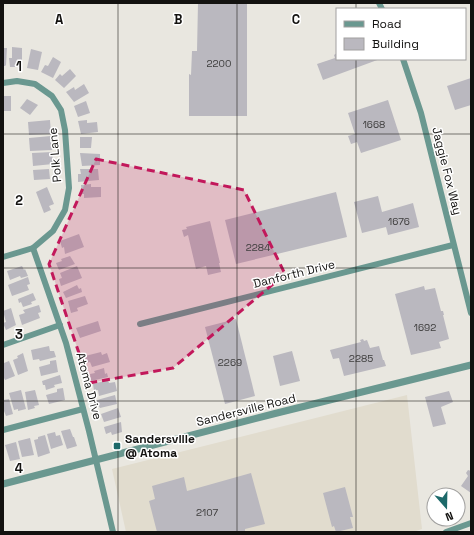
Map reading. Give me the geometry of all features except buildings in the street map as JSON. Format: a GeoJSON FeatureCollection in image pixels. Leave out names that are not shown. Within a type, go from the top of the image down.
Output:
{"type":"FeatureCollection","features":[{"type":"Feature","properties":{"kind":"street","name":"Jaggie Fox Way"},"geometry":{"type":"LineString","coordinates":[[403,60],[421,113],[471,313]]}},
{"type":"Feature","properties":{"kind":"street","name":"Polk Lane"},"geometry":{"type":"LineString","coordinates":[[3,83],[17,81],[35,84],[52,96],[61,110],[65,130],[69,188],[64,210],[53,231],[33,248],[3,258]]}},
{"type":"Feature","properties":{"kind":"street","name":"Danforth Drive"},"geometry":{"type":"LineString","coordinates":[[140,324],[453,245]]}},
{"type":"Feature","properties":{"kind":"street","name":"Atoma Drive"},"geometry":{"type":"LineString","coordinates":[[33,248],[66,343],[113,532]]}},
{"type":"Feature","properties":{"kind":"street"},"geometry":{"type":"LineString","coordinates":[[3,345],[60,324]]}},
{"type":"Feature","properties":{"kind":"street","name":"Sandersville Road"},"geometry":{"type":"LineString","coordinates":[[3,484],[255,419],[471,366]]}},
{"type":"Feature","properties":{"kind":"street"},"geometry":{"type":"LineString","coordinates":[[3,430],[83,409]]}},
{"type":"Feature","properties":{"kind":"street"},"geometry":{"type":"LineString","coordinates":[[446,532],[471,523]]}},
{"type":"Feature","properties":{"kind":"highlighted area"},"geometry":{"type":"Polygon","coordinates":[[[96,159],[244,190],[285,274],[173,368],[89,383],[49,264],[96,159]]]}},
{"type":"Feature","properties":{"kind":"shaded area"},"geometry":{"type":"Polygon","coordinates":[[[407,395],[422,529],[413,532],[126,532],[112,469],[407,395]]]}},
{"type":"Feature","properties":{"kind":"place","name":"Sandersville @ Atoma"},"geometry":{"type":"Point","coordinates":[117,446]}}]}
